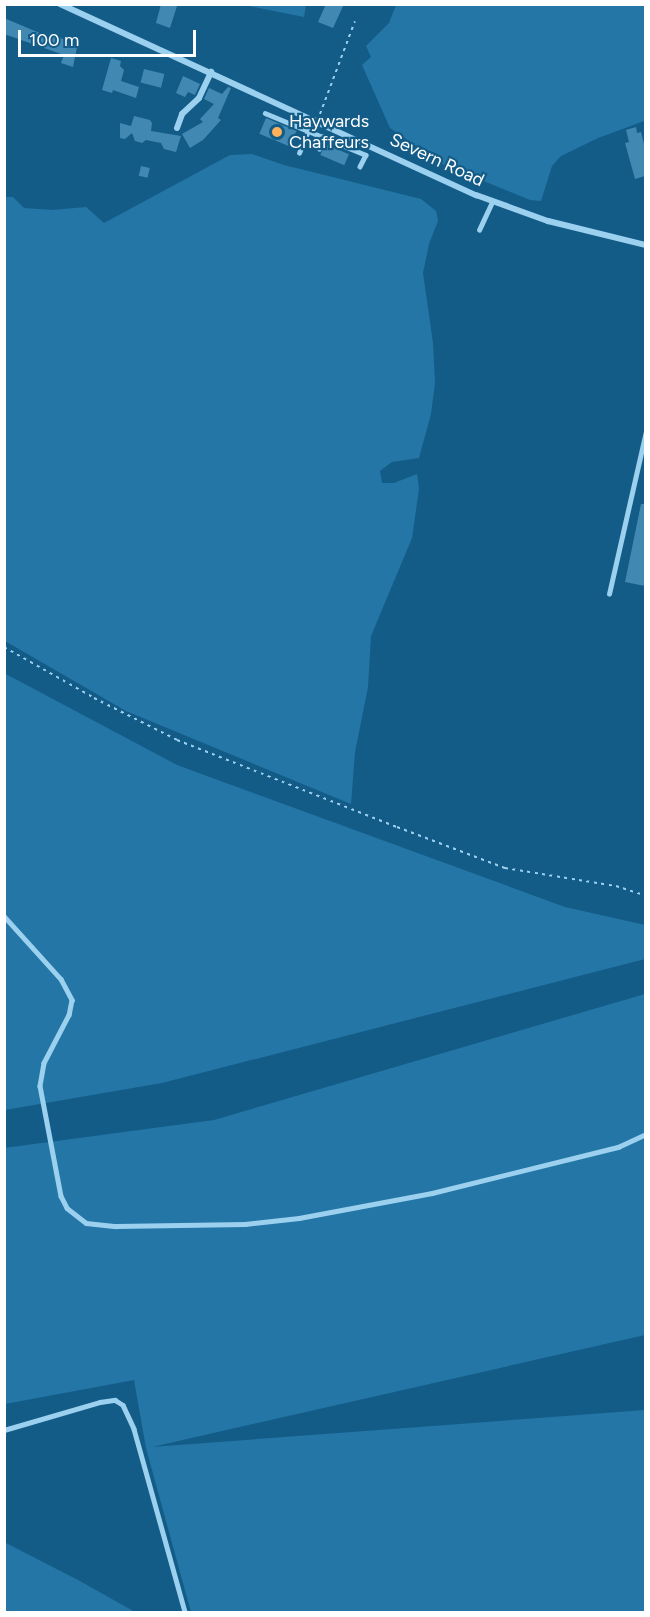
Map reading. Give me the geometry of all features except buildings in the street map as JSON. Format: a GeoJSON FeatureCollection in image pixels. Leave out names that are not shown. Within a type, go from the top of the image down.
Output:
{"type":"FeatureCollection","features":[{"type":"Feature","properties":{"kind":"street","name":"Severn Road"},"geometry":{"type":"LineString","coordinates":[[60,4],[492,202],[548,221],[645,245]]}},
{"type":"Feature","properties":{"kind":"street"},"geometry":{"type":"LineString","coordinates":[[177,128],[182,114],[199,98],[210,72]]}},
{"type":"Feature","properties":{"kind":"lane"},"geometry":{"type":"LineString","coordinates":[[266,112],[366,155],[360,167]]}},
{"type":"Feature","properties":{"kind":"lane"},"geometry":{"type":"LineString","coordinates":[[299,153],[308,130],[315,120]]}},
{"type":"Feature","properties":{"kind":"lane"},"geometry":{"type":"LineString","coordinates":[[319,149],[323,137]]}},
{"type":"Feature","properties":{"kind":"lane"},"geometry":{"type":"LineString","coordinates":[[479,230],[492,202]]}},
{"type":"Feature","properties":{"kind":"lane"},"geometry":{"type":"LineString","coordinates":[[609,594],[645,430]]}},
{"type":"Feature","properties":{"kind":"lane"},"geometry":{"type":"LineString","coordinates":[[4,916],[61,979],[72,1000],[69,1015],[44,1063],[40,1086],[61,1196],[67,1208],[87,1223],[116,1226],[245,1224],[299,1218],[454,1188],[618,1147],[645,1134]]}},
{"type":"Feature","properties":{"kind":"lane"},"geometry":{"type":"LineString","coordinates":[[4,1430],[100,1402],[115,1400],[123,1405],[134,1429],[185,1612]]}},
{"type":"Feature","properties":{"kind":"path"},"geometry":{"type":"LineString","coordinates":[[315,120],[355,21]]}},
{"type":"Feature","properties":{"kind":"path"},"geometry":{"type":"LineString","coordinates":[[4,647],[148,726],[505,868],[616,886],[645,896]]}},
{"type":"Feature","properties":{"kind":"shaded area"},"geometry":{"type":"Polygon","coordinates":[[[306,4],[304,17],[244,5],[306,4]]]}},
{"type":"Feature","properties":{"kind":"shaded area"},"geometry":{"type":"Polygon","coordinates":[[[396,5],[645,5],[645,124],[644,121],[598,138],[561,156],[552,166],[541,201],[530,200],[444,165],[390,128],[362,65],[371,57],[366,46],[389,23],[396,5]]]}},
{"type":"Feature","properties":{"kind":"shaded area"},"geometry":{"type":"Polygon","coordinates":[[[252,154],[284,165],[421,199],[436,211],[438,221],[429,244],[423,273],[433,343],[435,383],[431,414],[419,458],[392,462],[380,471],[382,483],[394,483],[417,474],[419,489],[412,538],[371,636],[368,687],[355,752],[351,804],[126,711],[5,641],[5,197],[13,197],[24,208],[53,210],[86,207],[104,223],[230,155],[252,154]]]}},
{"type":"Feature","properties":{"kind":"shaded area"},"geometry":{"type":"Polygon","coordinates":[[[4,673],[177,765],[565,907],[645,925],[645,959],[162,1083],[5,1110],[4,673]]]}},
{"type":"Feature","properties":{"kind":"shaded area"},"geometry":{"type":"Polygon","coordinates":[[[645,994],[645,1335],[152,1447],[645,1410],[645,1612],[191,1612],[146,1448],[134,1380],[5,1404],[4,1148],[214,1120],[645,994]]]}},
{"type":"Feature","properties":{"kind":"shaded area"},"geometry":{"type":"Polygon","coordinates":[[[4,1542],[78,1580],[135,1612],[5,1612],[4,1542]]]}},
{"type":"Feature","properties":{"kind":"place","name":"Haywards Chaffeurs"},"geometry":{"type":"Point","coordinates":[277,132]}}]}
